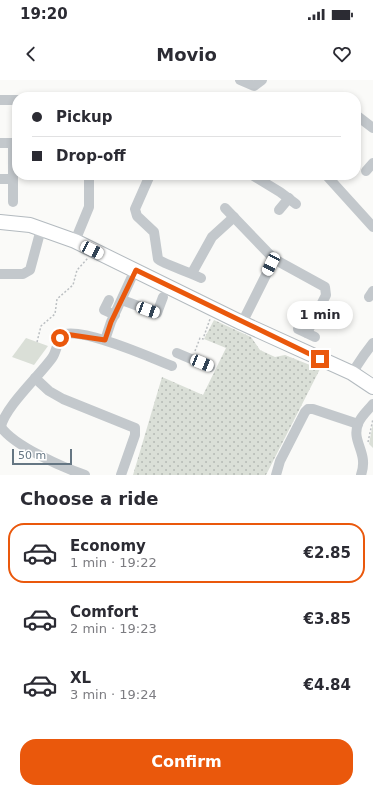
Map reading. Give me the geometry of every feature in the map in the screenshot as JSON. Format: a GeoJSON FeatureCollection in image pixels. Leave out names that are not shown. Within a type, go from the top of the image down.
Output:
{"type":"FeatureCollection","features":[{"type":"Feature","properties":{"kind":"street"},"geometry":{"type":"LineString","coordinates":[[240,80],[254,86],[262,80]]}},
{"type":"Feature","properties":{"kind":"street"},"geometry":{"type":"LineString","coordinates":[[0,100],[12,100]]}},
{"type":"Feature","properties":{"kind":"street"},"geometry":{"type":"LineString","coordinates":[[361,119],[373,128]]}},
{"type":"Feature","properties":{"kind":"street"},"geometry":{"type":"LineString","coordinates":[[0,143],[12,143]]}},
{"type":"Feature","properties":{"kind":"street"},"geometry":{"type":"LineString","coordinates":[[366,172],[373,163]]}},
{"type":"Feature","properties":{"kind":"street"},"geometry":{"type":"LineString","coordinates":[[0,179],[12,179]]}},
{"type":"Feature","properties":{"kind":"street"},"geometry":{"type":"LineString","coordinates":[[12,180],[13,202]]}},
{"type":"Feature","properties":{"kind":"street"},"geometry":{"type":"LineString","coordinates":[[75,241],[89,208],[89,180]]}},
{"type":"Feature","properties":{"kind":"street"},"geometry":{"type":"LineString","coordinates":[[148,180],[135,209],[137,216],[154,232],[158,259],[161,262],[202,278]]}},
{"type":"Feature","properties":{"kind":"street"},"geometry":{"type":"LineString","coordinates":[[260,180],[292,201],[279,210]]}},
{"type":"Feature","properties":{"kind":"street"},"geometry":{"type":"LineString","coordinates":[[330,180],[373,228]]}},
{"type":"Feature","properties":{"kind":"street"},"geometry":{"type":"LineString","coordinates":[[226,208],[274,260],[325,287],[326,295],[307,333]]}},
{"type":"Feature","properties":{"kind":"street"},"geometry":{"type":"LineString","coordinates":[[192,273],[212,237],[234,217]]}},
{"type":"Feature","properties":{"kind":"street"},"geometry":{"type":"LineString","coordinates":[[0,222],[30,225],[75,241],[242,323],[352,374],[373,387]]}},
{"type":"Feature","properties":{"kind":"street"},"geometry":{"type":"LineString","coordinates":[[0,274],[23,274],[30,270],[41,229]]}},
{"type":"Feature","properties":{"kind":"street"},"geometry":{"type":"LineString","coordinates":[[242,323],[274,260]]}},
{"type":"Feature","properties":{"kind":"street"},"geometry":{"type":"LineString","coordinates":[[105,340],[136,270]]}},
{"type":"Feature","properties":{"kind":"street"},"geometry":{"type":"LineString","coordinates":[[122,300],[157,313],[163,297]]}},
{"type":"Feature","properties":{"kind":"street"},"geometry":{"type":"LineString","coordinates":[[109,300],[104,310],[115,315]]}},
{"type":"Feature","properties":{"kind":"street"},"geometry":{"type":"LineString","coordinates":[[86,475],[50,461],[19,442],[1,427],[1,423],[12,407],[53,357],[60,338],[65,334],[105,340],[171,370],[178,351],[191,359],[210,367]]}},
{"type":"Feature","properties":{"kind":"street"},"geometry":{"type":"LineString","coordinates":[[352,374],[373,343]]}},
{"type":"Feature","properties":{"kind":"street"},"geometry":{"type":"LineString","coordinates":[[35,378],[49,391],[63,399],[135,428],[135,435],[121,475]]}},
{"type":"Feature","properties":{"kind":"street"},"geometry":{"type":"LineString","coordinates":[[361,475],[364,459],[356,438],[358,424],[373,404]]}},
{"type":"Feature","properties":{"kind":"street"},"geometry":{"type":"LineString","coordinates":[[276,475],[283,454],[308,409],[313,409],[358,424]]}},
{"type":"Feature","properties":{"kind":"path"},"geometry":{"type":"LineString","coordinates":[[37,342],[41,326],[55,314],[57,299],[73,285],[77,270],[87,259],[92,250]]}},
{"type":"Feature","properties":{"kind":"path"},"geometry":{"type":"LineString","coordinates":[[191,359],[200,338],[203,339],[212,316]]}},
{"type":"Feature","properties":{"kind":"path"},"geometry":{"type":"LineString","coordinates":[[368,445],[369,432],[373,419]]}},
{"type":"Feature","properties":{"kind":"shaded area"},"geometry":{"type":"Polygon","coordinates":[[[214,320],[251,337],[260,350],[275,357],[285,355],[320,369],[266,475],[133,475],[162,377],[203,395],[226,348],[204,339],[214,320]]]}},
{"type":"Feature","properties":{"kind":"shaded area"},"geometry":{"type":"Polygon","coordinates":[[[26,338],[48,346],[34,365],[12,357],[26,338]]]}},
{"type":"Feature","properties":{"kind":"shaded area"},"geometry":{"type":"Polygon","coordinates":[[[373,423],[373,448],[369,444],[373,423]]]}},
{"type":"Feature","properties":{"kind":"route"},"geometry":{"type":"LineString","coordinates":[[60,338],[65,334],[75,334],[105,340],[111,322],[136,270],[242,323],[320,359]]}}]}
